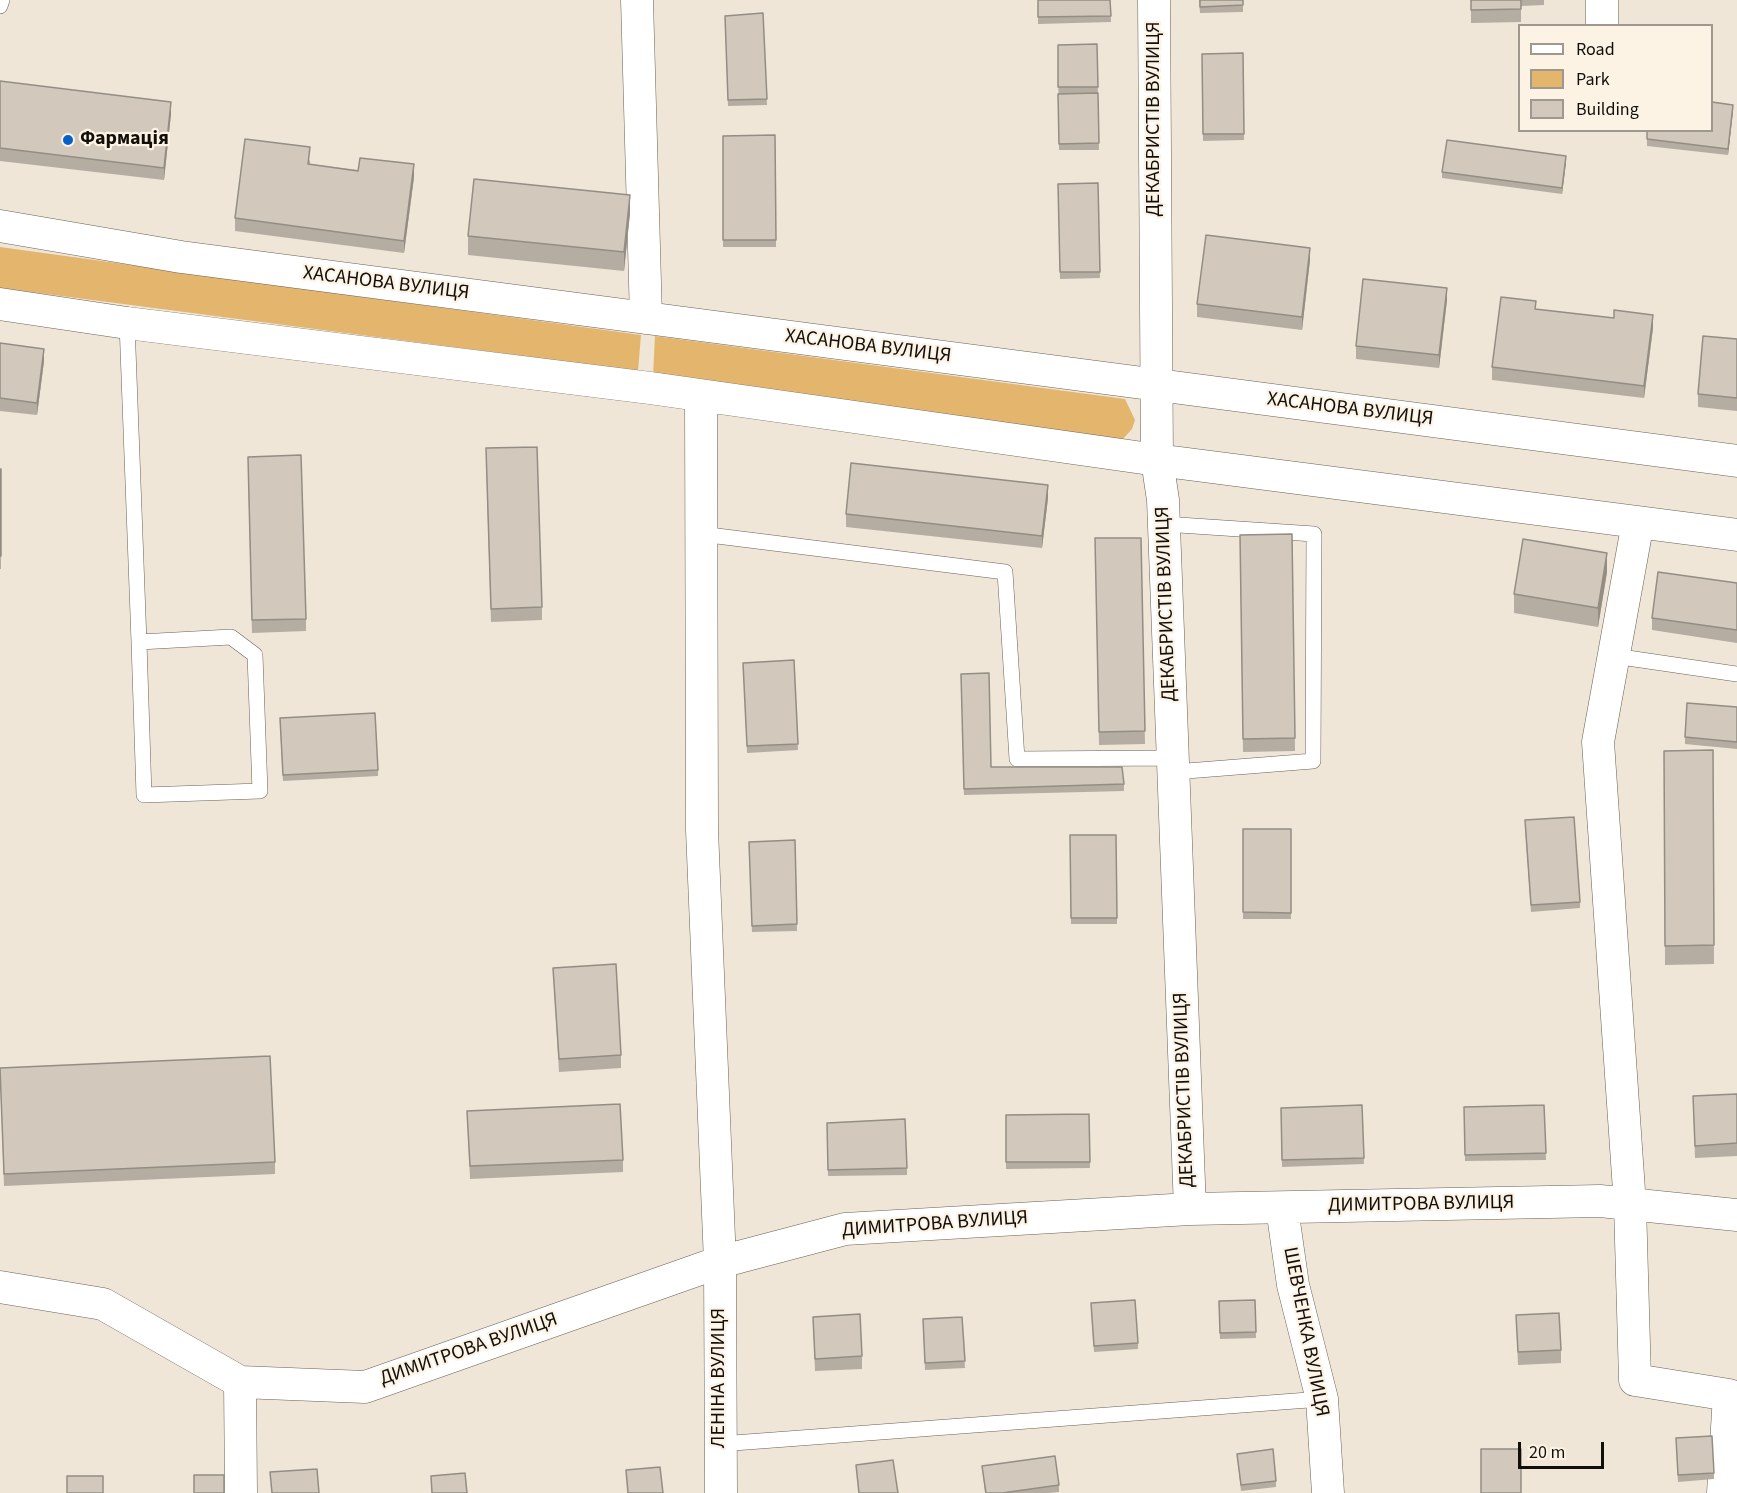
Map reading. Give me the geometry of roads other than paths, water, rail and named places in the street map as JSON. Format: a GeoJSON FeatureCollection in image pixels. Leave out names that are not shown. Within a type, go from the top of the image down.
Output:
{"type":"FeatureCollection","features":[{"type":"Feature","properties":{"kind":"street"},"geometry":{"type":"LineString","coordinates":[[637,0],[646,318]]}},
{"type":"Feature","properties":{"kind":"street","name":"ДЕКАБРИСТІВ ВУЛИЦЯ"},"geometry":{"type":"LineString","coordinates":[[1154,0],[1157,460],[1164,524],[1190,1209]]}},
{"type":"Feature","properties":{"kind":"street"},"geometry":{"type":"LineString","coordinates":[[1602,0],[1602,24]]}},
{"type":"Feature","properties":{"kind":"street","name":"ХАСАНОВА ВУЛИЦЯ"},"geometry":{"type":"LineString","coordinates":[[0,226],[181,257],[1737,461]]}},
{"type":"Feature","properties":{"kind":"street"},"geometry":{"type":"LineString","coordinates":[[0,304],[127,323],[701,396],[1157,460],[1737,535]]}},
{"type":"Feature","properties":{"kind":"street","name":"ЛЕНІНА ВУЛИЦЯ"},"geometry":{"type":"LineString","coordinates":[[701,396],[702,830],[720,1262],[721,1493]]}},
{"type":"Feature","properties":{"kind":"street"},"geometry":{"type":"LineString","coordinates":[[1638,522],[1598,742],[1630,1205],[1635,1380],[1729,1395],[1723,1493]]}},
{"type":"Feature","properties":{"kind":"street","name":"ДИМИТРОВА ВУЛИЦЯ"},"geometry":{"type":"LineString","coordinates":[[0,1287],[103,1304],[240,1382],[365,1387],[720,1262],[845,1229],[1190,1209],[1600,1201],[1737,1215]]}},
{"type":"Feature","properties":{"kind":"street","name":"ШЕВЧЕНКА ВУЛИЦЯ"},"geometry":{"type":"LineString","coordinates":[[1282,1208],[1293,1285],[1322,1399],[1328,1493]]}},
{"type":"Feature","properties":{"kind":"street"},"geometry":{"type":"LineString","coordinates":[[240,1382],[241,1493]]}},
{"type":"Feature","properties":{"kind":"lane"},"geometry":{"type":"LineString","coordinates":[[0,6],[2,0]]}},
{"type":"Feature","properties":{"kind":"lane"},"geometry":{"type":"LineString","coordinates":[[127,323],[144,795],[260,791],[255,656],[231,638],[139,642]]}},
{"type":"Feature","properties":{"kind":"lane"},"geometry":{"type":"LineString","coordinates":[[701,534],[1005,572],[1017,759],[1174,765],[1313,761],[1314,534],[1164,524]]}},
{"type":"Feature","properties":{"kind":"lane"},"geometry":{"type":"LineString","coordinates":[[1614,656],[1737,674]]}},
{"type":"Feature","properties":{"kind":"lane"},"geometry":{"type":"LineString","coordinates":[[720,1444],[1322,1399]]}},
{"type":"Feature","properties":{"kind":"place","name":"Фармація"},"geometry":{"type":"Point","coordinates":[68,140]}}]}
